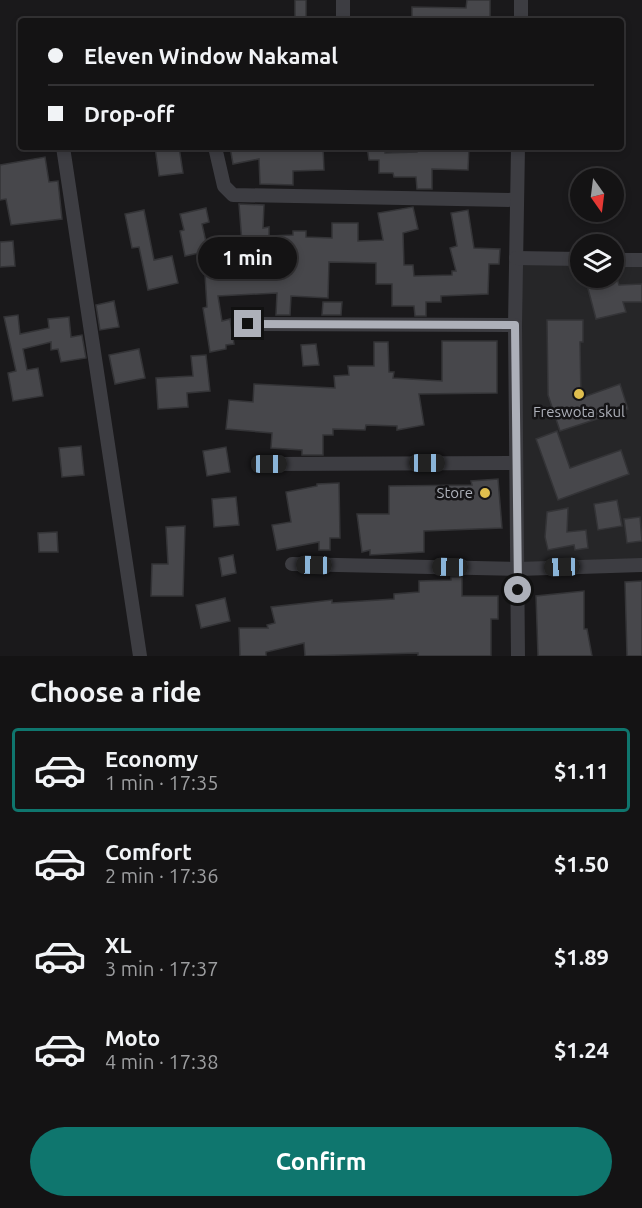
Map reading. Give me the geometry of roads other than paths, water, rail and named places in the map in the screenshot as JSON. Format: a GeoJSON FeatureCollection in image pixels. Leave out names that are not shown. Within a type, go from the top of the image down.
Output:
{"type":"FeatureCollection","features":[{"type":"Feature","properties":{"kind":"street"},"geometry":{"type":"LineString","coordinates":[[343,0],[343,18]]}},
{"type":"Feature","properties":{"kind":"street"},"geometry":{"type":"LineString","coordinates":[[521,0],[521,18]]}},
{"type":"Feature","properties":{"kind":"street"},"geometry":{"type":"LineString","coordinates":[[63,150],[140,656]]}},
{"type":"Feature","properties":{"kind":"street"},"geometry":{"type":"LineString","coordinates":[[217,150],[224,186],[233,195],[516,200]]}},
{"type":"Feature","properties":{"kind":"street"},"geometry":{"type":"LineString","coordinates":[[518,150],[515,325],[518,656]]}},
{"type":"Feature","properties":{"kind":"street"},"geometry":{"type":"LineString","coordinates":[[516,258],[570,259]]}},
{"type":"Feature","properties":{"kind":"street"},"geometry":{"type":"LineString","coordinates":[[624,260],[642,260]]}},
{"type":"Feature","properties":{"kind":"street"},"geometry":{"type":"LineString","coordinates":[[248,324],[515,325]]}},
{"type":"Feature","properties":{"kind":"street"},"geometry":{"type":"LineString","coordinates":[[269,464],[516,463]]}},
{"type":"Feature","properties":{"kind":"street"},"geometry":{"type":"LineString","coordinates":[[291,564],[518,569],[642,565]]}},
{"type":"Feature","properties":{"kind":"place","name":"Freswota skul"},"geometry":{"type":"Point","coordinates":[579,394]}},
{"type":"Feature","properties":{"kind":"place","name":"Store"},"geometry":{"type":"Point","coordinates":[485,493]}}]}
